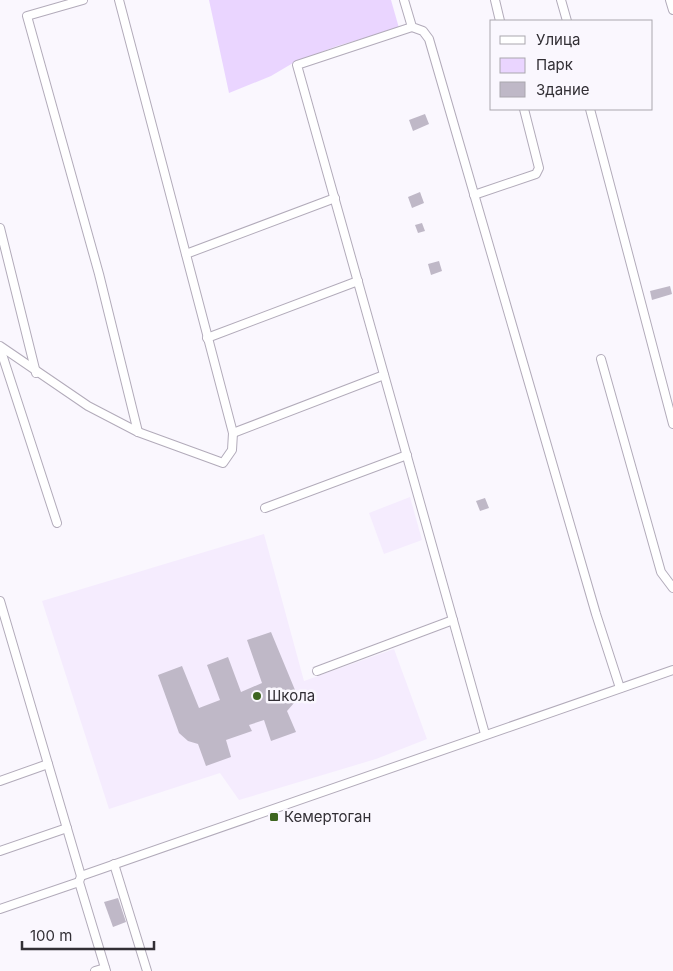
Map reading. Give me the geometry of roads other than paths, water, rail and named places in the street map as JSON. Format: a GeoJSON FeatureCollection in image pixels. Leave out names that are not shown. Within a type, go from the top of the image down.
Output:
{"type":"FeatureCollection","features":[{"type":"Feature","properties":{"kind":"street"},"geometry":{"type":"LineString","coordinates":[[83,0],[27,16],[99,274],[138,432]]}},
{"type":"Feature","properties":{"kind":"street"},"geometry":{"type":"LineString","coordinates":[[0,347],[88,406],[138,432],[223,463],[232,450],[233,433],[119,0]]}},
{"type":"Feature","properties":{"kind":"street"},"geometry":{"type":"LineString","coordinates":[[404,0],[412,27]]}},
{"type":"Feature","properties":{"kind":"street"},"geometry":{"type":"LineString","coordinates":[[495,0],[500,20]]}},
{"type":"Feature","properties":{"kind":"street"},"geometry":{"type":"LineString","coordinates":[[561,0],[567,20]]}},
{"type":"Feature","properties":{"kind":"street"},"geometry":{"type":"LineString","coordinates":[[670,0],[673,10]]}},
{"type":"Feature","properties":{"kind":"street"},"geometry":{"type":"LineString","coordinates":[[485,734],[297,65],[412,27],[423,31],[429,39],[596,614],[620,688]]}},
{"type":"Feature","properties":{"kind":"street"},"geometry":{"type":"LineString","coordinates":[[474,195],[536,174],[539,168],[524,110]]}},
{"type":"Feature","properties":{"kind":"street"},"geometry":{"type":"LineString","coordinates":[[590,110],[673,424]]}},
{"type":"Feature","properties":{"kind":"street"},"geometry":{"type":"LineString","coordinates":[[186,254],[335,198]]}},
{"type":"Feature","properties":{"kind":"street"},"geometry":{"type":"LineString","coordinates":[[0,228],[36,372]]}},
{"type":"Feature","properties":{"kind":"street"},"geometry":{"type":"LineString","coordinates":[[208,338],[358,281]]}},
{"type":"Feature","properties":{"kind":"street"},"geometry":{"type":"LineString","coordinates":[[0,347],[57,523]]}},
{"type":"Feature","properties":{"kind":"street"},"geometry":{"type":"LineString","coordinates":[[601,359],[661,572],[673,588]]}},
{"type":"Feature","properties":{"kind":"street"},"geometry":{"type":"LineString","coordinates":[[233,433],[384,375]]}},
{"type":"Feature","properties":{"kind":"street"},"geometry":{"type":"LineString","coordinates":[[265,508],[407,455]]}},
{"type":"Feature","properties":{"kind":"street"},"geometry":{"type":"LineString","coordinates":[[0,600],[106,969],[95,971]]}},
{"type":"Feature","properties":{"kind":"street"},"geometry":{"type":"LineString","coordinates":[[317,672],[453,620]]}},
{"type":"Feature","properties":{"kind":"street"},"geometry":{"type":"LineString","coordinates":[[0,909],[114,864],[673,670]]}},
{"type":"Feature","properties":{"kind":"street"},"geometry":{"type":"LineString","coordinates":[[0,781],[48,764]]}},
{"type":"Feature","properties":{"kind":"street"},"geometry":{"type":"LineString","coordinates":[[0,850],[67,828]]}},
{"type":"Feature","properties":{"kind":"street"},"geometry":{"type":"LineString","coordinates":[[114,864],[147,971]]}},
{"type":"Feature","properties":{"kind":"place","name":"Школа"},"geometry":{"type":"Point","coordinates":[257,696]}},
{"type":"Feature","properties":{"kind":"place","name":"Кемертоган"},"geometry":{"type":"Point","coordinates":[274,817]}}]}
